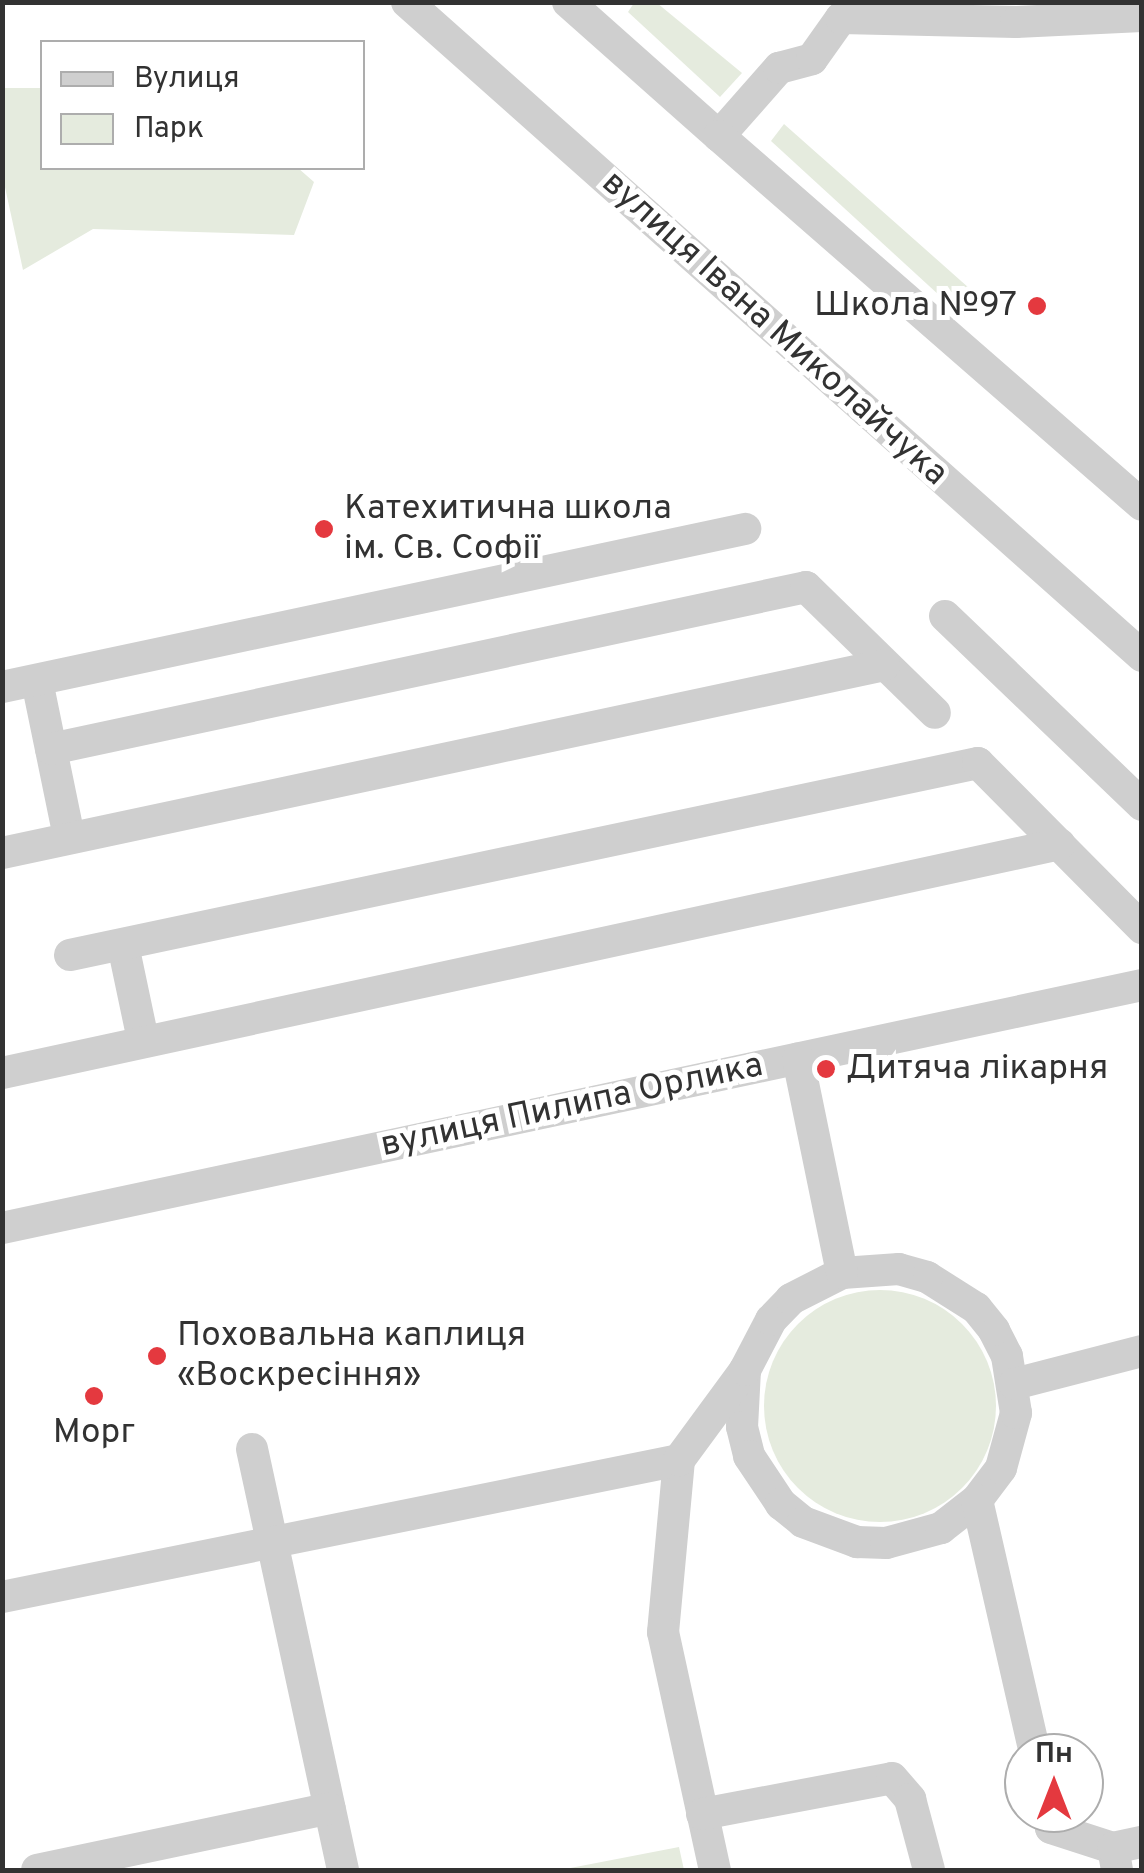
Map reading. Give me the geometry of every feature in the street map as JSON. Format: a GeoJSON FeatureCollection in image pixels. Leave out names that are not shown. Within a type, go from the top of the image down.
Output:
{"type":"FeatureCollection","features":[{"type":"Feature","properties":{"kind":"street","name":"вулиця Івана Миколайчука"},"geometry":{"type":"LineString","coordinates":[[407,2],[1142,656]]}},
{"type":"Feature","properties":{"kind":"street"},"geometry":{"type":"LineString","coordinates":[[568,2],[1142,505]]}},
{"type":"Feature","properties":{"kind":"street"},"geometry":{"type":"LineString","coordinates":[[719,136],[779,68],[812,59],[841,18],[1016,22],[1142,16]]}},
{"type":"Feature","properties":{"kind":"street"},"geometry":{"type":"LineString","coordinates":[[2,688],[745,529]]}},
{"type":"Feature","properties":{"kind":"street"},"geometry":{"type":"LineString","coordinates":[[51,749],[806,588],[934,713]]}},
{"type":"Feature","properties":{"kind":"street"},"geometry":{"type":"LineString","coordinates":[[946,616],[1142,805]]}},
{"type":"Feature","properties":{"kind":"street"},"geometry":{"type":"LineString","coordinates":[[2,852],[884,665]]}},
{"type":"Feature","properties":{"kind":"street"},"geometry":{"type":"LineString","coordinates":[[37,681],[69,837]]}},
{"type":"Feature","properties":{"kind":"street"},"geometry":{"type":"LineString","coordinates":[[70,954],[978,763],[1142,928]]}},
{"type":"Feature","properties":{"kind":"street"},"geometry":{"type":"LineString","coordinates":[[2,1073],[1060,844]]}},
{"type":"Feature","properties":{"kind":"street"},"geometry":{"type":"LineString","coordinates":[[123,945],[143,1040]]}},
{"type":"Feature","properties":{"kind":"street","name":"вулиця Пилипа Орлика"},"geometry":{"type":"LineString","coordinates":[[2,1228],[1142,985]]}},
{"type":"Feature","properties":{"kind":"street"},"geometry":{"type":"LineString","coordinates":[[798,1058],[842,1273]]}},
{"type":"Feature","properties":{"kind":"street"},"geometry":{"type":"LineString","coordinates":[[714,1870],[663,1632],[679,1460],[745,1370],[770,1320],[791,1299],[842,1273],[899,1270],[953,1290],[994,1330],[1014,1384],[1012,1441],[978,1500],[941,1528],[886,1544],[857,1542],[803,1522],[781,1504],[750,1456],[742,1428],[745,1370]]}},
{"type":"Feature","properties":{"kind":"street"},"geometry":{"type":"LineString","coordinates":[[1014,1384],[1139,1353]]}},
{"type":"Feature","properties":{"kind":"street"},"geometry":{"type":"LineString","coordinates":[[252,1449],[342,1870]]}},
{"type":"Feature","properties":{"kind":"street"},"geometry":{"type":"LineString","coordinates":[[2,1597],[679,1460]]}},
{"type":"Feature","properties":{"kind":"street"},"geometry":{"type":"LineString","coordinates":[[978,1500],[1031,1733]]}},
{"type":"Feature","properties":{"kind":"street"},"geometry":{"type":"LineString","coordinates":[[702,1814],[892,1778],[910,1799],[929,1870]]}},
{"type":"Feature","properties":{"kind":"street"},"geometry":{"type":"LineString","coordinates":[[37,1870],[330,1808]]}},
{"type":"Feature","properties":{"kind":"street"},"geometry":{"type":"LineString","coordinates":[[1066,1833],[1124,1853]]}},
{"type":"Feature","properties":{"kind":"green space"},"geometry":{"type":"Polygon","coordinates":[[[634,3],[657,3],[742,73],[720,97],[628,12],[634,3]]]}},
{"type":"Feature","properties":{"kind":"green space"},"geometry":{"type":"Polygon","coordinates":[[[3,88],[40,88],[40,170],[300,170],[314,182],[294,235],[93,229],[23,270],[3,178],[3,88]]]}},
{"type":"Feature","properties":{"kind":"green space"},"geometry":{"type":"Polygon","coordinates":[[[784,124],[969,288],[964,318],[771,141],[784,124]]]}},
{"type":"Feature","properties":{"kind":"green space"},"geometry":{"type":"Polygon","coordinates":[[[880,1290],[925,1298],[962,1324],[988,1361],[996,1406],[988,1451],[962,1488],[925,1514],[880,1522],[835,1514],[798,1488],[772,1451],[764,1406],[772,1361],[798,1324],[835,1298],[880,1290]]]}},
{"type":"Feature","properties":{"kind":"green space"},"geometry":{"type":"Polygon","coordinates":[[[679,1847],[684,1870],[560,1870],[679,1847]]]}},
{"type":"Feature","properties":{"kind":"place","name":"Школа №97"},"geometry":{"type":"Point","coordinates":[1037,306]}},
{"type":"Feature","properties":{"kind":"place","name":"Катехитична школа ім. Св. Софії"},"geometry":{"type":"Point","coordinates":[324,529]}},
{"type":"Feature","properties":{"kind":"place","name":"Дитяча лікарня"},"geometry":{"type":"Point","coordinates":[826,1069]}},
{"type":"Feature","properties":{"kind":"place","name":"Поховальна каплиця «Воскресіння»"},"geometry":{"type":"Point","coordinates":[157,1356]}},
{"type":"Feature","properties":{"kind":"place","name":"Морг"},"geometry":{"type":"Point","coordinates":[94,1396]}}]}
